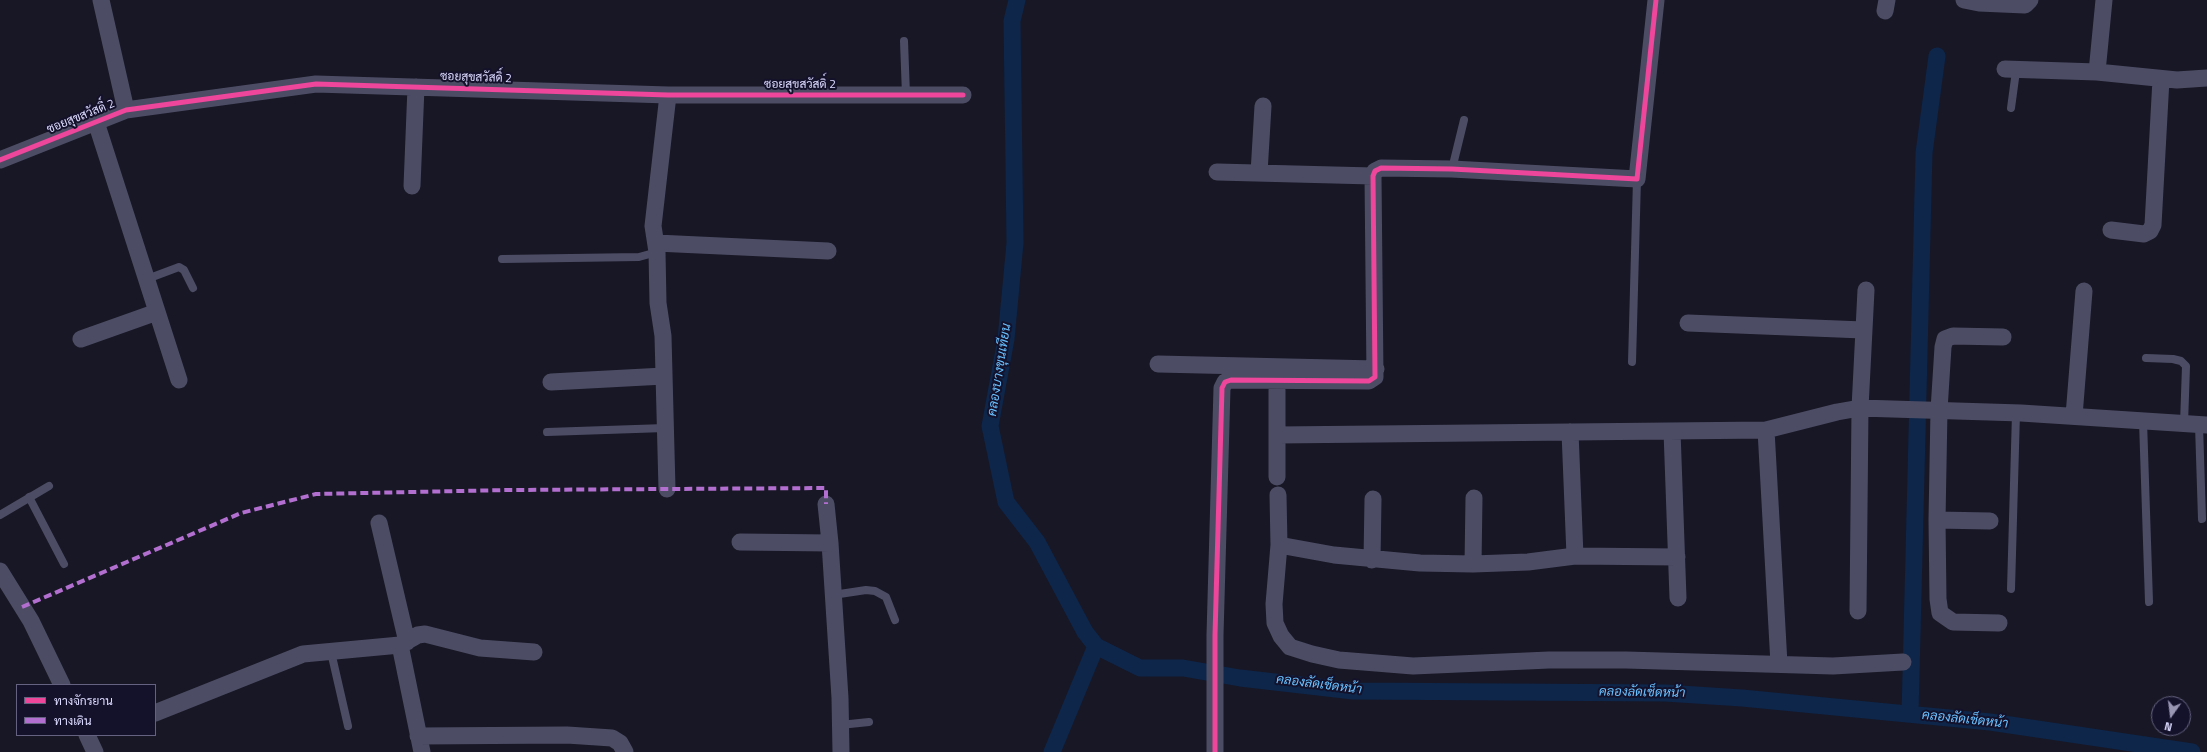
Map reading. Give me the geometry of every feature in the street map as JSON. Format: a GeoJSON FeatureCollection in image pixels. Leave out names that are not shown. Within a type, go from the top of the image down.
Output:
{"type":"FeatureCollection","features":[{"type":"Feature","properties":{"kind":"street"},"geometry":{"type":"LineString","coordinates":[[101,0],[126,110]]}},
{"type":"Feature","properties":{"kind":"street"},"geometry":{"type":"LineString","coordinates":[[1215,752],[1215,635],[1222,388],[1225,382],[1231,380],[1369,381],[1375,377],[1373,176],[1375,171],[1381,168],[1452,169],[1638,179],[1656,0]]}},
{"type":"Feature","properties":{"kind":"street"},"geometry":{"type":"LineString","coordinates":[[1964,0],[1979,3],[2025,5],[2030,0]]}},
{"type":"Feature","properties":{"kind":"street"},"geometry":{"type":"LineString","coordinates":[[2097,72],[2104,0]]}},
{"type":"Feature","properties":{"kind":"street"},"geometry":{"type":"LineString","coordinates":[[2010,70],[2097,72],[2161,79],[2207,78]]}},
{"type":"Feature","properties":{"kind":"street"},"geometry":{"type":"LineString","coordinates":[[2111,230],[2144,234],[2150,230],[2153,225],[2161,79]]}},
{"type":"Feature","properties":{"kind":"street","name":"ซอยสุขสวัสดิ์ 2"},"geometry":{"type":"LineString","coordinates":[[0,160],[126,110],[316,84],[668,95],[963,95]]}},
{"type":"Feature","properties":{"kind":"street"},"geometry":{"type":"LineString","coordinates":[[412,186],[416,87]]}},
{"type":"Feature","properties":{"kind":"street"},"geometry":{"type":"LineString","coordinates":[[667,489],[663,336],[658,303],[656,248],[653,237],[653,226],[668,95]]}},
{"type":"Feature","properties":{"kind":"street"},"geometry":{"type":"LineString","coordinates":[[1259,173],[1263,106]]}},
{"type":"Feature","properties":{"kind":"street"},"geometry":{"type":"LineString","coordinates":[[96,122],[179,380]]}},
{"type":"Feature","properties":{"kind":"street"},"geometry":{"type":"LineString","coordinates":[[1217,172],[1373,176]]}},
{"type":"Feature","properties":{"kind":"street"},"geometry":{"type":"LineString","coordinates":[[656,248],[828,251]]}},
{"type":"Feature","properties":{"kind":"street"},"geometry":{"type":"LineString","coordinates":[[1858,611],[1860,408],[1866,290]]}},
{"type":"Feature","properties":{"kind":"street"},"geometry":{"type":"LineString","coordinates":[[2074,416],[2084,291]]}},
{"type":"Feature","properties":{"kind":"street"},"geometry":{"type":"LineString","coordinates":[[81,339],[157,312]]}},
{"type":"Feature","properties":{"kind":"street"},"geometry":{"type":"LineString","coordinates":[[1688,323],[1863,330]]}},
{"type":"Feature","properties":{"kind":"street"},"geometry":{"type":"LineString","coordinates":[[1999,623],[1952,622],[1940,613],[1938,599],[1933,410],[1945,339],[1953,336],[2002,337]]}},
{"type":"Feature","properties":{"kind":"street"},"geometry":{"type":"LineString","coordinates":[[1158,364],[1376,369]]}},
{"type":"Feature","properties":{"kind":"street"},"geometry":{"type":"LineString","coordinates":[[551,382],[664,376]]}},
{"type":"Feature","properties":{"kind":"street"},"geometry":{"type":"LineString","coordinates":[[1277,390],[1277,477]]}},
{"type":"Feature","properties":{"kind":"street"},"geometry":{"type":"LineString","coordinates":[[1278,435],[1766,430],[1837,412],[1860,408],[2016,413],[2197,425]]}},
{"type":"Feature","properties":{"kind":"street"},"geometry":{"type":"LineString","coordinates":[[1766,430],[1779,664]]}},
{"type":"Feature","properties":{"kind":"street"},"geometry":{"type":"LineString","coordinates":[[1672,431],[1678,598]]}},
{"type":"Feature","properties":{"kind":"street"},"geometry":{"type":"LineString","coordinates":[[1570,432],[1575,556]]}},
{"type":"Feature","properties":{"kind":"street"},"geometry":{"type":"LineString","coordinates":[[1278,496],[1279,545],[1274,604],[1275,623],[1281,636],[1290,647],[1312,654],[1340,660],[1414,666],[1549,660],[1619,660],[1833,666],[1903,662]]}},
{"type":"Feature","properties":{"kind":"street"},"geometry":{"type":"LineString","coordinates":[[1473,564],[1474,498]]}},
{"type":"Feature","properties":{"kind":"street"},"geometry":{"type":"LineString","coordinates":[[1372,499],[1372,560]]}},
{"type":"Feature","properties":{"kind":"street"},"geometry":{"type":"LineString","coordinates":[[826,504],[830,543],[841,752]]}},
{"type":"Feature","properties":{"kind":"street"},"geometry":{"type":"LineString","coordinates":[[1937,520],[1990,521]]}},
{"type":"Feature","properties":{"kind":"street"},"geometry":{"type":"LineString","coordinates":[[379,523],[403,644],[420,744],[567,735],[612,738],[620,743],[625,752]]}},
{"type":"Feature","properties":{"kind":"street"},"geometry":{"type":"LineString","coordinates":[[740,542],[830,543]]}},
{"type":"Feature","properties":{"kind":"street"},"geometry":{"type":"LineString","coordinates":[[1279,545],[1372,560],[1473,564],[1528,562],[1575,556],[1677,557]]}},
{"type":"Feature","properties":{"kind":"street"},"geometry":{"type":"LineString","coordinates":[[0,570],[30,621],[62,684]]}},
{"type":"Feature","properties":{"kind":"street"},"geometry":{"type":"LineString","coordinates":[[156,713],[302,654],[403,644],[418,635],[425,634],[480,648],[534,652]]}},
{"type":"Feature","properties":{"kind":"lane"},"geometry":{"type":"LineString","coordinates":[[904,41],[906,95]]}},
{"type":"Feature","properties":{"kind":"lane"},"geometry":{"type":"LineString","coordinates":[[2010,70],[2011,108]]}},
{"type":"Feature","properties":{"kind":"lane"},"geometry":{"type":"LineString","coordinates":[[1452,169],[1464,120]]}},
{"type":"Feature","properties":{"kind":"lane"},"geometry":{"type":"LineString","coordinates":[[1632,362],[1638,179]]}},
{"type":"Feature","properties":{"kind":"lane"},"geometry":{"type":"LineString","coordinates":[[502,259],[639,257],[656,248]]}},
{"type":"Feature","properties":{"kind":"lane"},"geometry":{"type":"LineString","coordinates":[[147,279],[179,267],[184,270],[193,288]]}},
{"type":"Feature","properties":{"kind":"lane"},"geometry":{"type":"LineString","coordinates":[[2146,358],[2173,359],[2181,361],[2186,366],[2197,425],[2202,519]]}},
{"type":"Feature","properties":{"kind":"lane"},"geometry":{"type":"LineString","coordinates":[[2011,589],[2016,413]]}},
{"type":"Feature","properties":{"kind":"lane"},"geometry":{"type":"LineString","coordinates":[[2142,421],[2149,602]]}},
{"type":"Feature","properties":{"kind":"lane"},"geometry":{"type":"LineString","coordinates":[[547,432],[665,428]]}},
{"type":"Feature","properties":{"kind":"lane"},"geometry":{"type":"LineString","coordinates":[[0,515],[49,486]]}},
{"type":"Feature","properties":{"kind":"lane"},"geometry":{"type":"LineString","coordinates":[[29,497],[64,564]]}},
{"type":"Feature","properties":{"kind":"lane"},"geometry":{"type":"LineString","coordinates":[[833,595],[866,590],[875,591],[886,597],[895,620]]}},
{"type":"Feature","properties":{"kind":"lane"},"geometry":{"type":"LineString","coordinates":[[331,652],[348,726]]}},
{"type":"Feature","properties":{"kind":"lane"},"geometry":{"type":"LineString","coordinates":[[840,725],[869,722]]}},
{"type":"Feature","properties":{"kind":"waterway","name":"คลองลัดเช็ดหน้า"},"geometry":{"type":"LineString","coordinates":[[1017,0],[1012,21],[1015,243],[1006,339],[990,426],[1006,502],[1037,542],[1085,632],[1096,646],[1140,668],[1183,668],[1240,678],[1353,691],[1665,693],[1742,698],[1990,722],[2192,752]]}},
{"type":"Feature","properties":{"kind":"waterway"},"geometry":{"type":"LineString","coordinates":[[1910,714],[1924,153],[1937,56]]}},
{"type":"Feature","properties":{"kind":"waterway","name":"คลองบางขุนเทียน"},"geometry":{"type":"LineString","coordinates":[[1052,752],[1096,646]]}},
{"type":"Feature","properties":{"kind":"marked path"},"geometry":{"type":"LineString","coordinates":[[22,607],[241,513],[316,494],[509,490],[826,488],[826,504]]}},
{"type":"Feature","properties":{"kind":"cycle path"},"geometry":{"type":"LineString","coordinates":[[1215,752],[1215,635],[1222,388],[1225,382],[1231,380],[1369,381],[1375,377],[1373,176],[1375,171],[1381,168],[1452,169],[1637,179],[1656,0]]}},
{"type":"Feature","properties":{"kind":"cycle path"},"geometry":{"type":"LineString","coordinates":[[0,160],[126,110],[316,84],[668,95],[963,95]]}}]}
